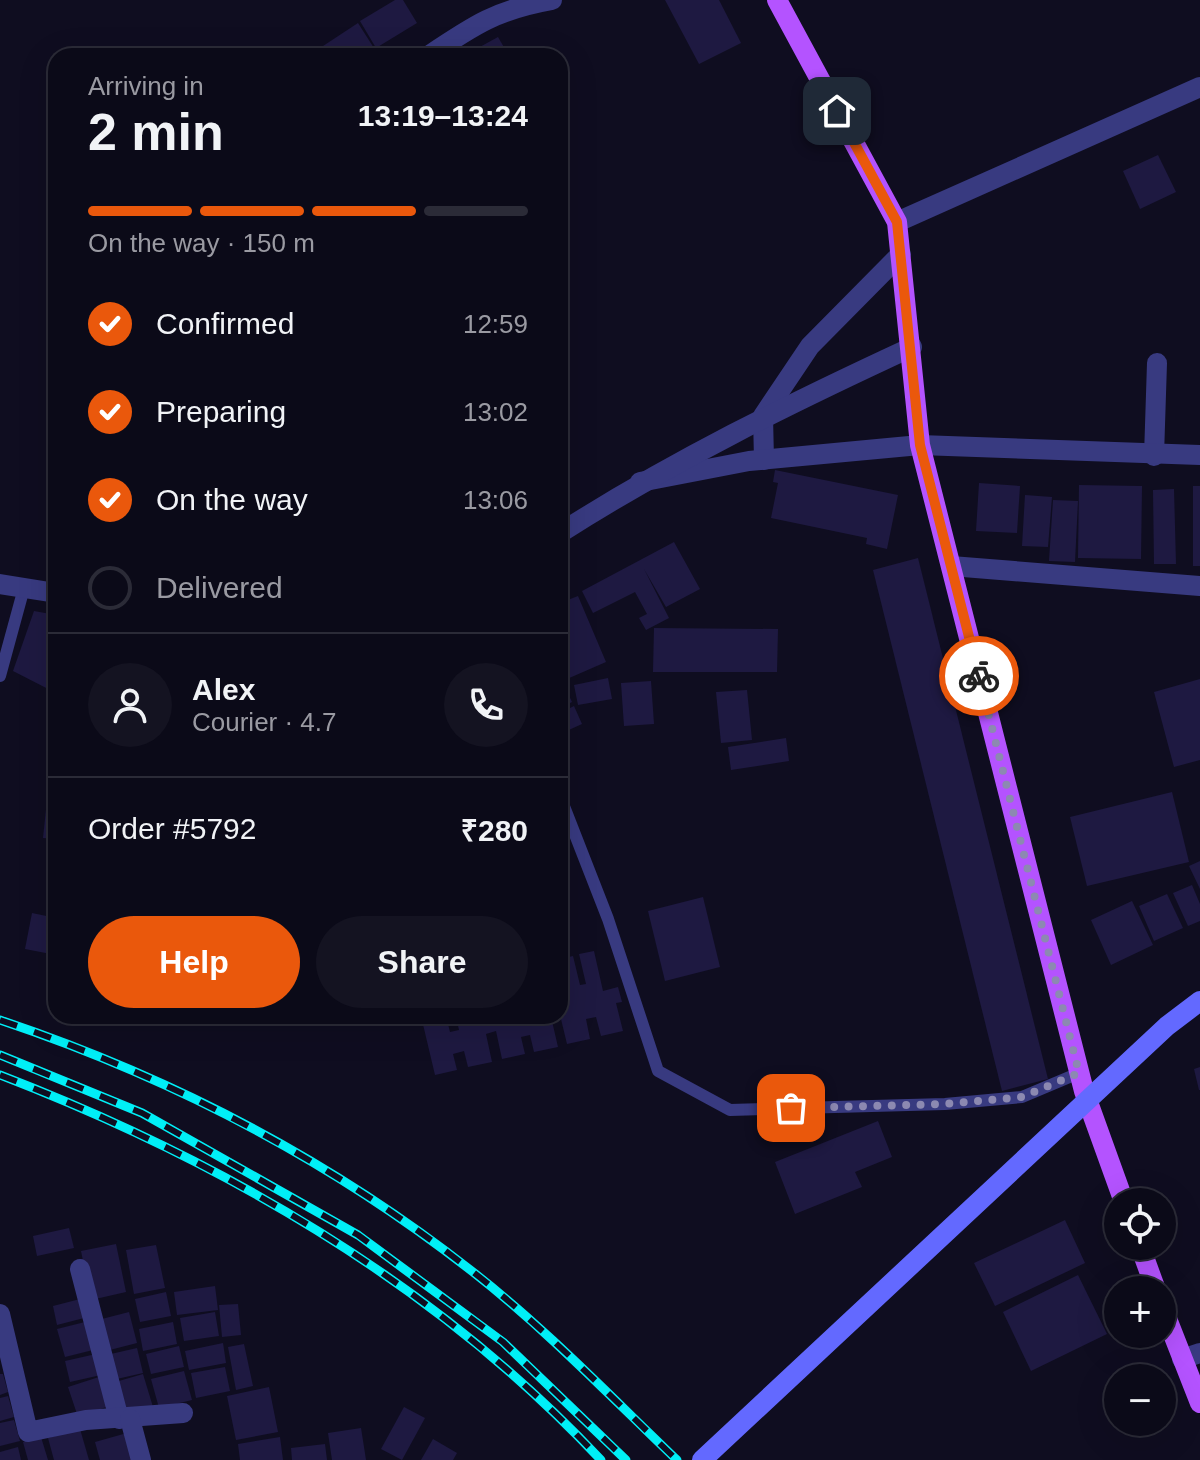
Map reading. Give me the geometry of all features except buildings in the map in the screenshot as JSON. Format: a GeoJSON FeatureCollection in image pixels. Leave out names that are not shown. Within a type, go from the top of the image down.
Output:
{"type":"FeatureCollection","features":[{"type":"Feature","properties":{"kind":"main road"},"geometry":{"type":"LineString","coordinates":[[777,0],[897,222],[920,445],[1079,1073],[1119,1188]]}},
{"type":"Feature","properties":{"kind":"main road"},"geometry":{"type":"LineString","coordinates":[[702,1460],[1167,1026],[1200,1001]]}},
{"type":"Feature","properties":{"kind":"main road"},"geometry":{"type":"LineString","coordinates":[[1176,1330],[1191,1356],[1200,1403]]}},
{"type":"Feature","properties":{"kind":"street"},"geometry":{"type":"LineString","coordinates":[[440,48],[504,9],[552,0]]}},
{"type":"Feature","properties":{"kind":"street"},"geometry":{"type":"LineString","coordinates":[[897,222],[1200,87]]}},
{"type":"Feature","properties":{"kind":"street"},"geometry":{"type":"LineString","coordinates":[[764,460],[763,416],[810,346],[901,254]]}},
{"type":"Feature","properties":{"kind":"street"},"geometry":{"type":"LineString","coordinates":[[568,528],[640,482],[763,416],[912,347]]}},
{"type":"Feature","properties":{"kind":"street"},"geometry":{"type":"LineString","coordinates":[[1154,456],[1157,363]]}},
{"type":"Feature","properties":{"kind":"street"},"geometry":{"type":"LineString","coordinates":[[640,482],[764,460],[920,445],[1154,456],[1200,455]]}},
{"type":"Feature","properties":{"kind":"street"},"geometry":{"type":"LineString","coordinates":[[951,566],[1200,586]]}},
{"type":"Feature","properties":{"kind":"street"},"geometry":{"type":"LineString","coordinates":[[0,584],[48,592]]}},
{"type":"Feature","properties":{"kind":"street"},"geometry":{"type":"LineString","coordinates":[[80,1269],[124,1419],[141,1460]]}},
{"type":"Feature","properties":{"kind":"street"},"geometry":{"type":"LineString","coordinates":[[0,1314],[28,1432],[86,1420],[183,1413]]}},
{"type":"Feature","properties":{"kind":"lane"},"geometry":{"type":"LineString","coordinates":[[0,676],[24,588]]}},
{"type":"Feature","properties":{"kind":"lane"},"geometry":{"type":"LineString","coordinates":[[568,816],[608,919],[658,1071],[730,1110],[945,1104],[1022,1097],[1079,1073]]}},
{"type":"Feature","properties":{"kind":"railway"},"geometry":{"type":"LineString","coordinates":[[0,1020],[126,1068],[187,1096],[247,1126],[364,1194],[473,1272],[526,1316],[677,1460]]}},
{"type":"Feature","properties":{"kind":"railway"},"geometry":{"type":"LineString","coordinates":[[0,1055],[142,1113],[358,1235],[503,1342],[626,1460]]}},
{"type":"Feature","properties":{"kind":"railway"},"geometry":{"type":"LineString","coordinates":[[0,1075],[165,1147],[245,1188],[322,1234],[397,1284],[469,1338],[537,1396],[601,1460]]}},
{"type":"Feature","properties":{"kind":"way so far"},"geometry":{"type":"LineString","coordinates":[[791,1108],[945,1104],[1022,1097],[1079,1073],[979,676]]}},
{"type":"Feature","properties":{"kind":"route"},"geometry":{"type":"LineString","coordinates":[[837,111],[897,222],[920,445],[979,676]]}}]}
